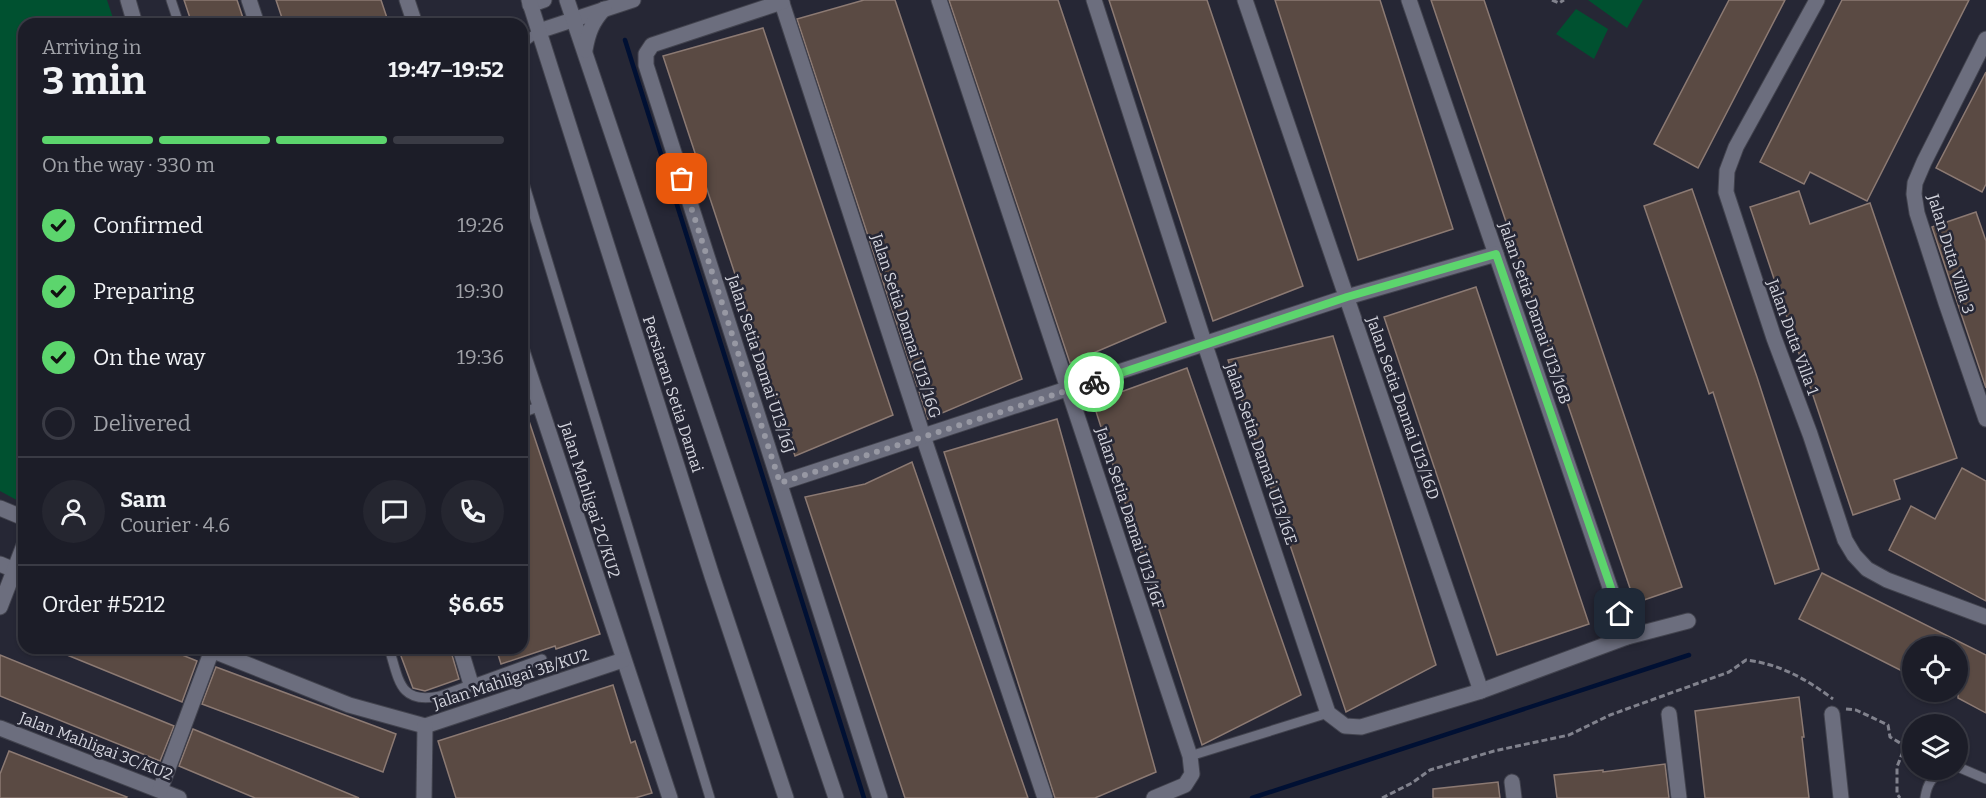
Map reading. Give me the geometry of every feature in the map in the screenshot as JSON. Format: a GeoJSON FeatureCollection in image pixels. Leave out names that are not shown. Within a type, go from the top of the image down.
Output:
{"type":"FeatureCollection","features":[{"type":"Feature","properties":{"kind":"street"},"geometry":{"type":"LineString","coordinates":[[128,0],[133,18]]}},
{"type":"Feature","properties":{"kind":"street"},"geometry":{"type":"LineString","coordinates":[[249,0],[255,18]]}},
{"type":"Feature","properties":{"kind":"street"},"geometry":{"type":"LineString","coordinates":[[407,0],[413,18]]}},
{"type":"Feature","properties":{"kind":"street"},"geometry":{"type":"LineString","coordinates":[[567,0],[573,18]]}},
{"type":"Feature","properties":{"kind":"street"},"geometry":{"type":"LineString","coordinates":[[539,31],[633,0]]}},
{"type":"Feature","properties":{"kind":"street","name":"Jalan Setia Damai U13/16F"},"geometry":{"type":"LineString","coordinates":[[939,0],[1190,756],[1192,774],[1185,785],[1154,798]]}},
{"type":"Feature","properties":{"kind":"street","name":"Jalan Setia Damai U13/16E"},"geometry":{"type":"LineString","coordinates":[[1094,0],[1205,345],[1328,712]]}},
{"type":"Feature","properties":{"kind":"street","name":"Jalan Setia Damai U13/16D"},"geometry":{"type":"LineString","coordinates":[[1245,0],[1481,691]]}},
{"type":"Feature","properties":{"kind":"street","name":"Jalan Setia Damai U13/16B"},"geometry":{"type":"LineString","coordinates":[[1409,0],[1627,637]]}},
{"type":"Feature","properties":{"kind":"street","name":"Jalan Duta Villa 1"},"geometry":{"type":"LineString","coordinates":[[1817,0],[1736,147],[1727,171],[1726,192],[1774,338],[1810,434],[1845,540],[1854,555],[1867,568],[1887,580],[1986,617]]}},
{"type":"Feature","properties":{"kind":"street","name":"Jalan Setia Damai U13/16J"},"geometry":{"type":"LineString","coordinates":[[781,1],[652,45],[646,54],[646,65],[880,798]]}},
{"type":"Feature","properties":{"kind":"street","name":"Jalan Setia Damai U13/16G"},"geometry":{"type":"LineString","coordinates":[[781,1],[923,436],[1045,798]]}},
{"type":"Feature","properties":{"kind":"street","name":"Persiaran Setia Damai"},"geometry":{"type":"LineString","coordinates":[[534,2],[539,31],[712,576],[786,798]]}},
{"type":"Feature","properties":{"kind":"street"},"geometry":{"type":"LineString","coordinates":[[584,53],[588,34],[594,21],[604,9]]}},
{"type":"Feature","properties":{"kind":"street","name":"Persiaran Setia Damai"},"geometry":{"type":"LineString","coordinates":[[573,18],[836,798]]}},
{"type":"Feature","properties":{"kind":"street","name":"Jalan Duta Villa 3"},"geometry":{"type":"LineString","coordinates":[[1986,39],[1924,162],[1915,183],[1914,194],[1917,213],[1986,419]]}},
{"type":"Feature","properties":{"kind":"street"},"geometry":{"type":"LineString","coordinates":[[780,483],[1347,297],[1496,254]]}},
{"type":"Feature","properties":{"kind":"street","name":"Jalan Mahligai 2C/KU2"},"geometry":{"type":"LineString","coordinates":[[528,369],[670,798]]}},
{"type":"Feature","properties":{"kind":"street"},"geometry":{"type":"LineString","coordinates":[[0,508],[18,516]]}},
{"type":"Feature","properties":{"kind":"street"},"geometry":{"type":"LineString","coordinates":[[0,607],[13,569]]}},
{"type":"Feature","properties":{"kind":"street"},"geometry":{"type":"LineString","coordinates":[[1328,712],[1345,726],[1361,727],[1481,691],[1627,637],[1688,621]]}},
{"type":"Feature","properties":{"kind":"street"},"geometry":{"type":"LineString","coordinates":[[160,790],[207,654]]}},
{"type":"Feature","properties":{"kind":"street","name":"Jalan Mahligai 3B/KU2"},"geometry":{"type":"LineString","coordinates":[[222,654],[349,705],[425,726],[623,660]]}},
{"type":"Feature","properties":{"kind":"street"},"geometry":{"type":"LineString","coordinates":[[462,654],[471,684]]}},
{"type":"Feature","properties":{"kind":"street"},"geometry":{"type":"LineString","coordinates":[[1669,714],[1679,798]]}},
{"type":"Feature","properties":{"kind":"street"},"geometry":{"type":"LineString","coordinates":[[1832,714],[1841,798]]}},
{"type":"Feature","properties":{"kind":"street"},"geometry":{"type":"LineString","coordinates":[[424,798],[425,726]]}},
{"type":"Feature","properties":{"kind":"street","name":"Jalan Mahligai 3C/KU2"},"geometry":{"type":"LineString","coordinates":[[0,728],[179,798]]}},
{"type":"Feature","properties":{"kind":"street"},"geometry":{"type":"LineString","coordinates":[[1512,782],[1514,798]]}},
{"type":"Feature","properties":{"kind":"lane"},"geometry":{"type":"LineString","coordinates":[[171,0],[177,18]]}},
{"type":"Feature","properties":{"kind":"lane"},"geometry":{"type":"LineString","coordinates":[[528,39],[539,31]]}},
{"type":"Feature","properties":{"kind":"lane"},"geometry":{"type":"LineString","coordinates":[[528,196],[710,798]]}},
{"type":"Feature","properties":{"kind":"lane"},"geometry":{"type":"LineString","coordinates":[[528,410],[540,406]]}},
{"type":"Feature","properties":{"kind":"lane"},"geometry":{"type":"LineString","coordinates":[[391,654],[404,689],[413,697],[424,699],[440,696],[542,659]]}},
{"type":"Feature","properties":{"kind":"lane"},"geometry":{"type":"LineString","coordinates":[[1190,756],[1328,712]]}},
{"type":"Feature","properties":{"kind":"lane"},"geometry":{"type":"LineString","coordinates":[[1968,771],[1986,779]]}},
{"type":"Feature","properties":{"kind":"lane"},"geometry":{"type":"LineString","coordinates":[[1925,798],[1927,786],[1931,780]]}},
{"type":"Feature","properties":{"kind":"path"},"geometry":{"type":"LineString","coordinates":[[1552,0],[1559,3],[1564,0]]}},
{"type":"Feature","properties":{"kind":"green space"},"geometry":{"type":"Polygon","coordinates":[[[0,0],[107,0],[113,18],[18,18],[18,501],[0,491],[0,0]]]}},
{"type":"Feature","properties":{"kind":"green space"},"geometry":{"type":"Polygon","coordinates":[[[1588,0],[1643,0],[1627,28],[1588,0]]]}},
{"type":"Feature","properties":{"kind":"green space"},"geometry":{"type":"Polygon","coordinates":[[[1576,9],[1608,29],[1594,59],[1556,34],[1576,9]]]}},
{"type":"Feature","properties":{"kind":"building"},"geometry":{"type":"Polygon","coordinates":[[[184,0],[237,0],[243,18],[190,18],[184,0]]]}},
{"type":"Feature","properties":{"kind":"building"},"geometry":{"type":"Polygon","coordinates":[[[276,0],[381,0],[387,18],[282,18],[276,0]]]}},
{"type":"Feature","properties":{"kind":"building"},"geometry":{"type":"Polygon","coordinates":[[[864,0],[895,0],[1022,379],[928,419],[797,19],[864,0]]]}},
{"type":"Feature","properties":{"kind":"building"},"geometry":{"type":"Polygon","coordinates":[[[949,0],[1058,0],[1166,322],[1070,363],[949,0]]]}},
{"type":"Feature","properties":{"kind":"building"},"geometry":{"type":"Polygon","coordinates":[[[1109,0],[1207,0],[1303,286],[1213,321],[1109,0]]]}},
{"type":"Feature","properties":{"kind":"building"},"geometry":{"type":"Polygon","coordinates":[[[1275,0],[1380,0],[1453,229],[1358,260],[1275,0]]]}},
{"type":"Feature","properties":{"kind":"building"},"geometry":{"type":"Polygon","coordinates":[[[1431,0],[1484,0],[1682,587],[1635,603],[1431,0]]]}},
{"type":"Feature","properties":{"kind":"building"},"geometry":{"type":"Polygon","coordinates":[[[1729,0],[1785,0],[1698,168],[1654,144],[1729,0]]]}},
{"type":"Feature","properties":{"kind":"building"},"geometry":{"type":"Polygon","coordinates":[[[1842,0],[1969,0],[1867,201],[1810,172],[1804,184],[1760,162],[1842,0]]]}},
{"type":"Feature","properties":{"kind":"building"},"geometry":{"type":"Polygon","coordinates":[[[763,28],[893,415],[795,456],[663,56],[763,28]]]}},
{"type":"Feature","properties":{"kind":"building"},"geometry":{"type":"Polygon","coordinates":[[[1986,72],[1986,184],[1982,192],[1936,168],[1986,72]]]}},
{"type":"Feature","properties":{"kind":"building"},"geometry":{"type":"Polygon","coordinates":[[[1692,189],[1757,377],[1819,569],[1775,584],[1713,392],[1709,394],[1644,206],[1692,189]]]}},
{"type":"Feature","properties":{"kind":"building"},"geometry":{"type":"Polygon","coordinates":[[[1799,191],[1810,224],[1870,203],[1957,458],[1894,480],[1900,499],[1853,515],[1750,207],[1799,191]]]}},
{"type":"Feature","properties":{"kind":"building"},"geometry":{"type":"Polygon","coordinates":[[[1976,212],[1986,241],[1986,388],[1932,227],[1976,212]]]}},
{"type":"Feature","properties":{"kind":"building"},"geometry":{"type":"Polygon","coordinates":[[[1476,287],[1589,624],[1497,655],[1384,317],[1476,287]]]}},
{"type":"Feature","properties":{"kind":"building"},"geometry":{"type":"Polygon","coordinates":[[[1333,336],[1436,665],[1346,712],[1228,360],[1333,336]]]}},
{"type":"Feature","properties":{"kind":"building"},"geometry":{"type":"Polygon","coordinates":[[[1187,368],[1301,695],[1202,745],[1093,402],[1187,368]]]}},
{"type":"Feature","properties":{"kind":"building"},"geometry":{"type":"Polygon","coordinates":[[[528,418],[600,634],[501,664],[498,654],[528,654],[528,418]]]}},
{"type":"Feature","properties":{"kind":"building"},"geometry":{"type":"Polygon","coordinates":[[[1057,419],[1156,772],[1095,798],[1055,798],[944,452],[1057,419]]]}},
{"type":"Feature","properties":{"kind":"building"},"geometry":{"type":"Polygon","coordinates":[[[912,462],[1028,798],[905,798],[805,497],[865,484],[912,462]]]}},
{"type":"Feature","properties":{"kind":"building"},"geometry":{"type":"Polygon","coordinates":[[[1962,468],[1986,481],[1986,601],[1889,550],[1911,506],[1935,519],[1962,468]]]}},
{"type":"Feature","properties":{"kind":"building"},"geometry":{"type":"Polygon","coordinates":[[[1822,573],[1948,636],[1902,636],[1902,671],[1799,619],[1822,573]]]}},
{"type":"Feature","properties":{"kind":"building"},"geometry":{"type":"Polygon","coordinates":[[[1968,646],[1986,655],[1986,713],[1965,702],[1968,702],[1968,646]]]}},
{"type":"Feature","properties":{"kind":"building"},"geometry":{"type":"Polygon","coordinates":[[[65,654],[180,654],[197,661],[182,702],[65,654]]]}},
{"type":"Feature","properties":{"kind":"building"},"geometry":{"type":"Polygon","coordinates":[[[400,654],[452,654],[459,679],[425,691],[413,688],[400,654]]]}},
{"type":"Feature","properties":{"kind":"building"},"geometry":{"type":"Polygon","coordinates":[[[0,655],[174,726],[160,761],[0,696],[0,655]]]}},
{"type":"Feature","properties":{"kind":"building"},"geometry":{"type":"Polygon","coordinates":[[[216,667],[396,734],[383,772],[202,704],[216,667]]]}},
{"type":"Feature","properties":{"kind":"building"},"geometry":{"type":"Polygon","coordinates":[[[613,685],[631,743],[635,741],[652,793],[635,798],[456,798],[438,741],[613,685]]]}},
{"type":"Feature","properties":{"kind":"building"},"geometry":{"type":"Polygon","coordinates":[[[1799,697],[1809,798],[1705,798],[1695,711],[1799,697]]]}},
{"type":"Feature","properties":{"kind":"building"},"geometry":{"type":"Polygon","coordinates":[[[193,729],[359,798],[255,798],[179,766],[193,729]]]}},
{"type":"Feature","properties":{"kind":"building"},"geometry":{"type":"Polygon","coordinates":[[[9,751],[127,797],[0,798],[0,774],[9,751]]]}},
{"type":"Feature","properties":{"kind":"building"},"geometry":{"type":"Polygon","coordinates":[[[1665,764],[1669,798],[1557,798],[1554,775],[1603,770],[1603,772],[1665,764]]]}},
{"type":"Feature","properties":{"kind":"building"},"geometry":{"type":"Polygon","coordinates":[[[1498,782],[1500,798],[1433,798],[1433,789],[1498,782]]]}},
{"type":"Feature","properties":{"kind":"waterway"},"geometry":{"type":"LineString","coordinates":[[625,40],[864,798]]}},
{"type":"Feature","properties":{"kind":"waterway"},"geometry":{"type":"LineString","coordinates":[[1252,798],[1689,655]]}},
{"type":"Feature","properties":{"kind":"way so far"},"geometry":{"type":"LineString","coordinates":[[682,179],[780,483],[1094,382]]}},
{"type":"Feature","properties":{"kind":"route"},"geometry":{"type":"LineString","coordinates":[[1094,382],[1347,297],[1496,254],[1620,614]]}}]}
